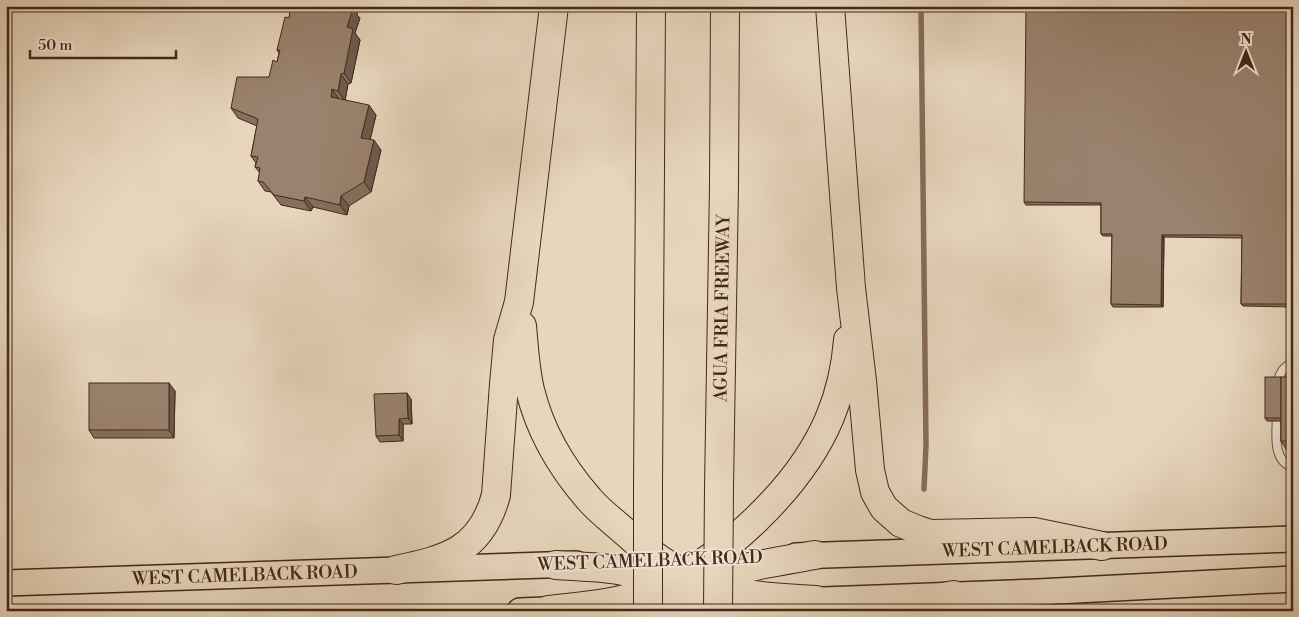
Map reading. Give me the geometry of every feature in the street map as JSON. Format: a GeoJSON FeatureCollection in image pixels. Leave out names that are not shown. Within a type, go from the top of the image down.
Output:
{"type":"FeatureCollection","features":[{"type":"Feature","properties":{"kind":"highway"},"geometry":{"type":"LineString","coordinates":[[396,570],[447,557],[461,549],[477,536],[486,524],[492,510],[496,495],[508,340],[519,302],[554,6]]}},
{"type":"Feature","properties":{"kind":"highway"},"geometry":{"type":"LineString","coordinates":[[651,6],[648,488],[683,592]]}},
{"type":"Feature","properties":{"kind":"highway","name":"AGUA FRIA FREEWAY"},"geometry":{"type":"LineString","coordinates":[[683,592],[719,488],[725,6]]}},
{"type":"Feature","properties":{"kind":"highway"},"geometry":{"type":"LineString","coordinates":[[830,6],[851,288],[870,470],[875,492],[884,508],[901,522],[930,534],[1034,532],[1102,546]]}},
{"type":"Feature","properties":{"kind":"highway"},"geometry":{"type":"LineString","coordinates":[[683,592],[783,490],[801,467],[818,440],[829,419],[839,391],[847,354],[851,288]]}},
{"type":"Feature","properties":{"kind":"highway"},"geometry":{"type":"LineString","coordinates":[[519,302],[530,391],[541,425],[555,453],[570,476],[590,500],[641,546],[683,592]]}},
{"type":"Feature","properties":{"kind":"highway"},"geometry":{"type":"LineString","coordinates":[[556,564],[610,569],[638,574],[683,592],[720,576],[754,566],[815,556]]}},
{"type":"Feature","properties":{"kind":"highway"},"geometry":{"type":"LineString","coordinates":[[549,610],[622,600],[650,591],[725,591],[765,597],[816,600]]}},
{"type":"Feature","properties":{"kind":"highway"},"geometry":{"type":"LineString","coordinates":[[895,611],[915,602],[954,595]]}},
{"type":"Feature","properties":{"kind":"main road","name":"WEST CAMELBACK ROAD"},"geometry":{"type":"LineString","coordinates":[[815,556],[1293,539]]}},
{"type":"Feature","properties":{"kind":"main road","name":"WEST CAMELBACK ROAD"},"geometry":{"type":"LineString","coordinates":[[6,583],[556,564]]}},
{"type":"Feature","properties":{"kind":"main road"},"geometry":{"type":"LineString","coordinates":[[1246,582],[1293,570]]}},
{"type":"Feature","properties":{"kind":"main road"},"geometry":{"type":"LineString","coordinates":[[816,600],[1293,579]]}},
{"type":"Feature","properties":{"kind":"main road"},"geometry":{"type":"LineString","coordinates":[[520,611],[549,610]]}},
{"type":"Feature","properties":{"kind":"lane"},"geometry":{"type":"LineString","coordinates":[[1293,363],[1287,365],[1281,371],[1278,380],[1277,451],[1281,461],[1293,467]]}},
{"type":"Feature","properties":{"kind":"building"},"geometry":{"type":"Polygon","coordinates":[[[291,6],[350,6],[349,8],[353,8],[347,27],[353,29],[344,73],[341,74],[338,91],[332,89],[331,97],[369,105],[361,138],[374,140],[364,182],[341,196],[340,205],[305,197],[304,201],[274,195],[263,182],[258,181],[260,168],[255,167],[258,157],[251,156],[258,119],[231,108],[237,77],[269,77],[273,60],[277,62],[280,50],[277,50],[285,17],[289,18],[291,6]]]}},
{"type":"Feature","properties":{"kind":"building"},"geometry":{"type":"Polygon","coordinates":[[[1026,6],[1293,6],[1293,304],[1241,304],[1242,235],[1162,235],[1161,305],[1111,304],[1112,234],[1101,234],[1101,203],[1024,202],[1026,6]]]}},
{"type":"Feature","properties":{"kind":"building"},"geometry":{"type":"Polygon","coordinates":[[[1265,377],[1281,377],[1281,418],[1265,418],[1265,377]]]}},
{"type":"Feature","properties":{"kind":"building"},"geometry":{"type":"Polygon","coordinates":[[[1281,377],[1293,377],[1293,441],[1281,441],[1281,377]]]}},
{"type":"Feature","properties":{"kind":"building"},"geometry":{"type":"Polygon","coordinates":[[[89,383],[169,383],[169,430],[89,430],[89,383]]]}},
{"type":"Feature","properties":{"kind":"building"},"geometry":{"type":"Polygon","coordinates":[[[407,393],[408,418],[399,419],[399,435],[376,436],[374,394],[407,393]]]}},
{"type":"Feature","properties":{"kind":"waterway"},"geometry":{"type":"LineString","coordinates":[[921,6],[926,445],[924,489]]}}]}
